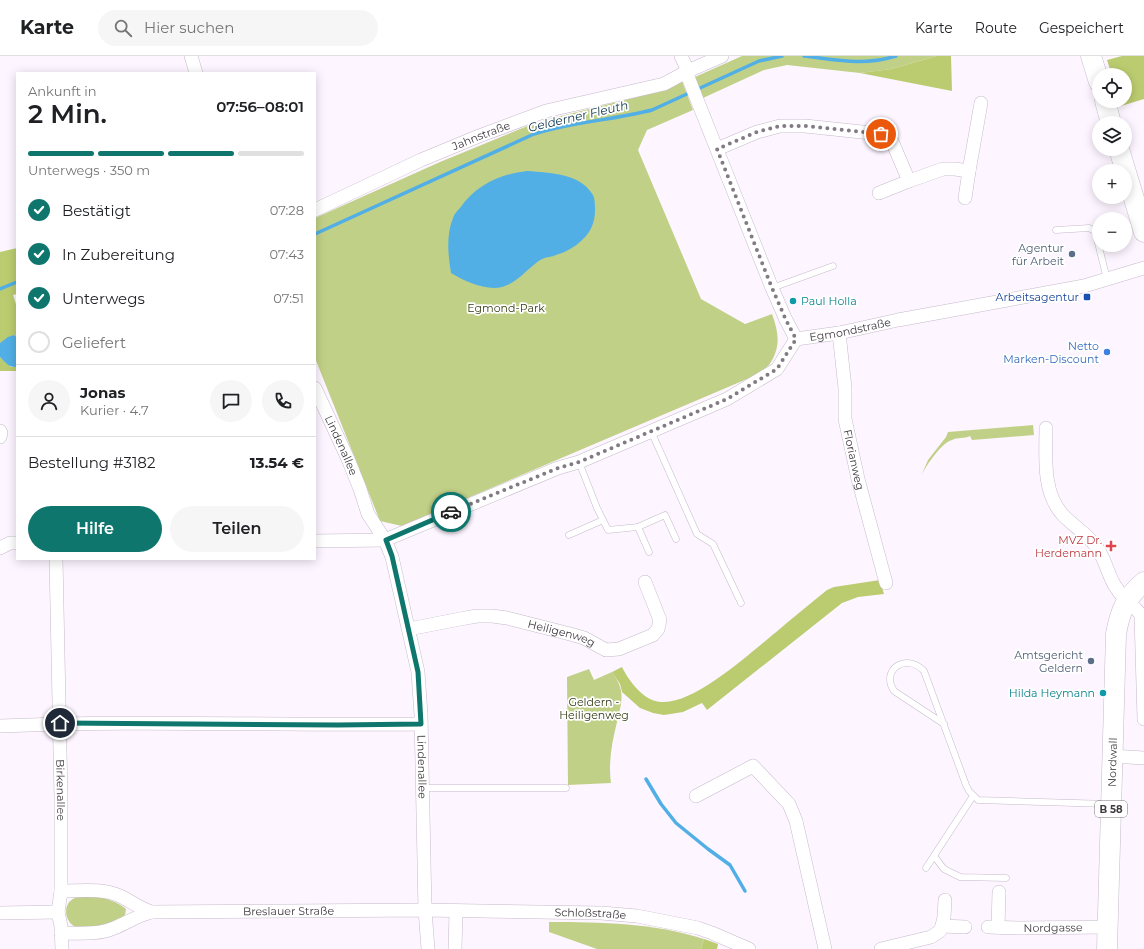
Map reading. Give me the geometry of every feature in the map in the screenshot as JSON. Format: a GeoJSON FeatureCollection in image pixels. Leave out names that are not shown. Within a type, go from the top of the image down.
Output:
{"type":"FeatureCollection","features":[{"type":"Feature","properties":{"kind":"main road"},"geometry":{"type":"LineString","coordinates":[[1094,57],[1096,68]]}},
{"type":"Feature","properties":{"kind":"main road"},"geometry":{"type":"LineString","coordinates":[[1121,156],[1144,232]]}},
{"type":"Feature","properties":{"kind":"main road","name":"Nordwall"},"geometry":{"type":"LineString","coordinates":[[1107,949],[1116,634],[1118,621],[1126,600],[1144,582]]}},
{"type":"Feature","properties":{"kind":"street"},"geometry":{"type":"LineString","coordinates":[[191,56],[196,72]]}},
{"type":"Feature","properties":{"kind":"street"},"geometry":{"type":"LineString","coordinates":[[681,56],[772,288],[796,339]]}},
{"type":"Feature","properties":{"kind":"street","name":"Jahnstraße"},"geometry":{"type":"LineString","coordinates":[[316,210],[421,160],[479,136],[538,114],[664,84],[688,74],[722,56]]}},
{"type":"Feature","properties":{"kind":"street"},"geometry":{"type":"LineString","coordinates":[[965,198],[981,103]]}},
{"type":"Feature","properties":{"kind":"street"},"geometry":{"type":"LineString","coordinates":[[717,149],[757,132],[780,126],[805,126],[881,134],[891,139],[909,181]]}},
{"type":"Feature","properties":{"kind":"street"},"geometry":{"type":"LineString","coordinates":[[879,193],[943,169],[969,171]]}},
{"type":"Feature","properties":{"kind":"street","name":"Egmondstraße"},"geometry":{"type":"LineString","coordinates":[[316,541],[386,540],[558,468],[579,462],[727,399],[777,369],[796,339],[839,333],[898,320],[1078,288],[1144,268]]}},
{"type":"Feature","properties":{"kind":"street","name":"Florianweg"},"geometry":{"type":"LineString","coordinates":[[839,333],[845,388],[846,419],[858,479],[886,583]]}},
{"type":"Feature","properties":{"kind":"street","name":"Lindenallee"},"geometry":{"type":"LineString","coordinates":[[316,390],[348,459],[368,514],[386,540],[392,556],[418,672],[428,949]]}},
{"type":"Feature","properties":{"kind":"street"},"geometry":{"type":"LineString","coordinates":[[1046,428],[1047,481],[1053,500],[1063,515],[1094,544],[1101,555],[1115,586],[1126,600],[1139,612],[1142,620],[1144,719]]}},
{"type":"Feature","properties":{"kind":"street"},"geometry":{"type":"LineString","coordinates":[[0,431],[0,437]]}},
{"type":"Feature","properties":{"kind":"street"},"geometry":{"type":"LineString","coordinates":[[0,548],[10,543],[16,543]]}},
{"type":"Feature","properties":{"kind":"street","name":"Birkenallee"},"geometry":{"type":"LineString","coordinates":[[56,560],[60,723],[61,891],[58,912],[62,933],[62,949]]}},
{"type":"Feature","properties":{"kind":"street","name":"Heiligenweg"},"geometry":{"type":"LineString","coordinates":[[409,629],[460,619],[492,616],[507,618],[584,638],[606,650],[619,649],[653,635],[658,629],[660,620],[644,582]]}},
{"type":"Feature","properties":{"kind":"street"},"geometry":{"type":"LineString","coordinates":[[0,726],[60,723],[338,725],[421,724]]}},
{"type":"Feature","properties":{"kind":"street"},"geometry":{"type":"LineString","coordinates":[[1112,756],[1144,758]]}},
{"type":"Feature","properties":{"kind":"street"},"geometry":{"type":"LineString","coordinates":[[696,796],[753,766],[789,804],[796,821],[825,949]]}},
{"type":"Feature","properties":{"kind":"street","name":"Breslauer Straße"},"geometry":{"type":"LineString","coordinates":[[61,891],[101,891],[120,896],[141,908],[152,912]]}},
{"type":"Feature","properties":{"kind":"street","name":"Nordgasse"},"geometry":{"type":"LineString","coordinates":[[999,892],[993,927],[1108,927]]}},
{"type":"Feature","properties":{"kind":"street"},"geometry":{"type":"LineString","coordinates":[[881,949],[931,937],[940,931],[944,916],[945,900]]}},
{"type":"Feature","properties":{"kind":"street","name":"Breslauer Straße"},"geometry":{"type":"LineString","coordinates":[[62,933],[102,932],[141,915],[152,912],[426,910]]}},
{"type":"Feature","properties":{"kind":"street","name":"Schloßstraße"},"geometry":{"type":"LineString","coordinates":[[426,910],[456,912],[601,913],[637,916],[698,928],[749,949]]}},
{"type":"Feature","properties":{"kind":"street"},"geometry":{"type":"LineString","coordinates":[[0,913],[58,912]]}},
{"type":"Feature","properties":{"kind":"street"},"geometry":{"type":"LineString","coordinates":[[455,949],[456,912]]}},
{"type":"Feature","properties":{"kind":"street"},"geometry":{"type":"LineString","coordinates":[[942,926],[965,927]]}},
{"type":"Feature","properties":{"kind":"lane"},"geometry":{"type":"LineString","coordinates":[[1056,230],[1089,228],[1095,232],[1107,279]]}},
{"type":"Feature","properties":{"kind":"lane"},"geometry":{"type":"LineString","coordinates":[[772,288],[834,266]]}},
{"type":"Feature","properties":{"kind":"lane"},"geometry":{"type":"LineString","coordinates":[[651,431],[697,534],[714,544],[741,603]]}},
{"type":"Feature","properties":{"kind":"lane"},"geometry":{"type":"LineString","coordinates":[[579,462],[608,530],[638,527],[665,515],[676,539]]}},
{"type":"Feature","properties":{"kind":"lane"},"geometry":{"type":"LineString","coordinates":[[569,534],[603,520]]}},
{"type":"Feature","properties":{"kind":"lane"},"geometry":{"type":"LineString","coordinates":[[638,527],[649,552]]}},
{"type":"Feature","properties":{"kind":"lane"},"geometry":{"type":"LineString","coordinates":[[944,724],[894,691],[890,685],[890,677],[892,671],[897,665],[904,662],[911,662],[919,666],[924,671],[944,724],[968,791],[978,800],[1111,804]]}},
{"type":"Feature","properties":{"kind":"lane"},"geometry":{"type":"LineString","coordinates":[[423,788],[566,788]]}},
{"type":"Feature","properties":{"kind":"lane"},"geometry":{"type":"LineString","coordinates":[[926,868],[973,796]]}},
{"type":"Feature","properties":{"kind":"lane"},"geometry":{"type":"LineString","coordinates":[[934,856],[944,869],[960,877],[1006,878]]}},
{"type":"Feature","properties":{"kind":"green space"},"geometry":{"type":"Polygon","coordinates":[[[742,56],[937,56],[891,69],[860,73],[787,65],[764,70],[703,98],[695,77],[742,56]]]}},
{"type":"Feature","properties":{"kind":"green space"},"geometry":{"type":"Polygon","coordinates":[[[937,56],[951,56],[952,91],[860,73],[891,69],[937,56]]]}},
{"type":"Feature","properties":{"kind":"green space"},"geometry":{"type":"Polygon","coordinates":[[[1122,56],[1144,56],[1144,99],[1132,103],[1132,68],[1110,68],[1107,60],[1122,56]]]}},
{"type":"Feature","properties":{"kind":"green space","name":"Egmond-Park"},"geometry":{"type":"Polygon","coordinates":[[[682,81],[693,110],[647,130],[638,150],[701,299],[745,324],[772,314],[778,340],[776,353],[773,359],[769,365],[754,376],[402,526],[380,521],[316,361],[316,218],[440,162],[525,127],[549,119],[665,90],[682,81]]]}},
{"type":"Feature","properties":{"kind":"green space"},"geometry":{"type":"Polygon","coordinates":[[[16,248],[16,294],[13,295],[16,304],[16,336],[14,335],[0,343],[0,252],[16,248]]]}},
{"type":"Feature","properties":{"kind":"green space"},"geometry":{"type":"Polygon","coordinates":[[[0,357],[11,367],[16,367],[16,371],[0,371],[0,357]]]}},
{"type":"Feature","properties":{"kind":"green space"},"geometry":{"type":"Polygon","coordinates":[[[1033,425],[1034,435],[972,440],[970,436],[952,440],[943,445],[930,461],[921,476],[928,460],[946,437],[948,432],[1033,425]]]}},
{"type":"Feature","properties":{"kind":"green space"},"geometry":{"type":"Polygon","coordinates":[[[880,580],[884,594],[858,597],[842,603],[707,710],[702,703],[683,712],[664,715],[640,708],[622,692],[620,684],[612,672],[622,667],[638,690],[643,695],[655,701],[662,702],[675,700],[690,695],[722,676],[827,590],[834,587],[880,580]]]}},
{"type":"Feature","properties":{"kind":"green space","name":"Geldern - Heiligenweg"},"geometry":{"type":"Polygon","coordinates":[[[589,669],[594,680],[612,672],[619,683],[621,691],[621,703],[611,752],[611,783],[568,785],[567,677],[589,669]]]}},
{"type":"Feature","properties":{"kind":"green space"},"geometry":{"type":"Polygon","coordinates":[[[80,896],[96,896],[119,904],[126,909],[125,915],[117,922],[107,926],[82,928],[72,925],[66,912],[66,908],[71,900],[80,896]]]}},
{"type":"Feature","properties":{"kind":"green space"},"geometry":{"type":"Polygon","coordinates":[[[549,922],[627,924],[666,930],[704,939],[701,949],[597,949],[549,932],[549,922]]]}},
{"type":"Feature","properties":{"kind":"green space"},"geometry":{"type":"Polygon","coordinates":[[[704,939],[718,944],[717,949],[701,949],[704,939]]]}},
{"type":"Feature","properties":{"kind":"water"},"geometry":{"type":"Polygon","coordinates":[[[527,171],[545,172],[572,178],[587,188],[593,195],[595,202],[595,214],[588,234],[579,243],[567,251],[542,259],[513,282],[502,287],[489,288],[469,282],[451,273],[448,238],[453,217],[473,193],[489,182],[507,175],[527,171]]]}},
{"type":"Feature","properties":{"kind":"water"},"geometry":{"type":"Polygon","coordinates":[[[14,335],[16,336],[16,367],[9,366],[0,357],[0,343],[8,337],[14,335]]]}},
{"type":"Feature","properties":{"kind":"waterway","name":"Gelderner Fleuth"},"geometry":{"type":"LineString","coordinates":[[316,234],[534,134],[652,110],[759,61],[782,56]]}},
{"type":"Feature","properties":{"kind":"waterway","name":"Gelderner Fleuth"},"geometry":{"type":"LineString","coordinates":[[804,56],[850,61],[872,61],[896,56]]}},
{"type":"Feature","properties":{"kind":"waterway","name":"Gelderner Fleuth"},"geometry":{"type":"LineString","coordinates":[[0,289],[16,282]]}},
{"type":"Feature","properties":{"kind":"waterway"},"geometry":{"type":"LineString","coordinates":[[646,779],[661,804],[676,823],[730,865],[745,891]]}},
{"type":"Feature","properties":{"kind":"way so far"},"geometry":{"type":"LineString","coordinates":[[451,512],[558,468],[579,462],[727,399],[777,369],[796,339],[772,288],[717,149],[757,132],[780,126],[805,126],[881,134]]}},
{"type":"Feature","properties":{"kind":"place","name":"Agentur für Arbeit"},"geometry":{"type":"Point","coordinates":[1072,254]}},
{"type":"Feature","properties":{"kind":"place","name":"Arbeitsagentur"},"geometry":{"type":"Point","coordinates":[1087,297]}},
{"type":"Feature","properties":{"kind":"place","name":"Paul Holla"},"geometry":{"type":"Point","coordinates":[793,301]}},
{"type":"Feature","properties":{"kind":"place","name":"Netto Marken-Discount"},"geometry":{"type":"Point","coordinates":[1107,352]}},
{"type":"Feature","properties":{"kind":"place","name":"MVZ Dr. Herdemann"},"geometry":{"type":"Point","coordinates":[1111,546]}},
{"type":"Feature","properties":{"kind":"place","name":"Amtsgericht Geldern"},"geometry":{"type":"Point","coordinates":[1091,661]}},
{"type":"Feature","properties":{"kind":"place","name":"Hilda Heymann"},"geometry":{"type":"Point","coordinates":[1103,693]}},
{"type":"Feature","properties":{"kind":"route"},"geometry":{"type":"LineString","coordinates":[[60,723],[338,725],[421,724],[418,672],[392,556],[386,540],[451,512]]}}]}
